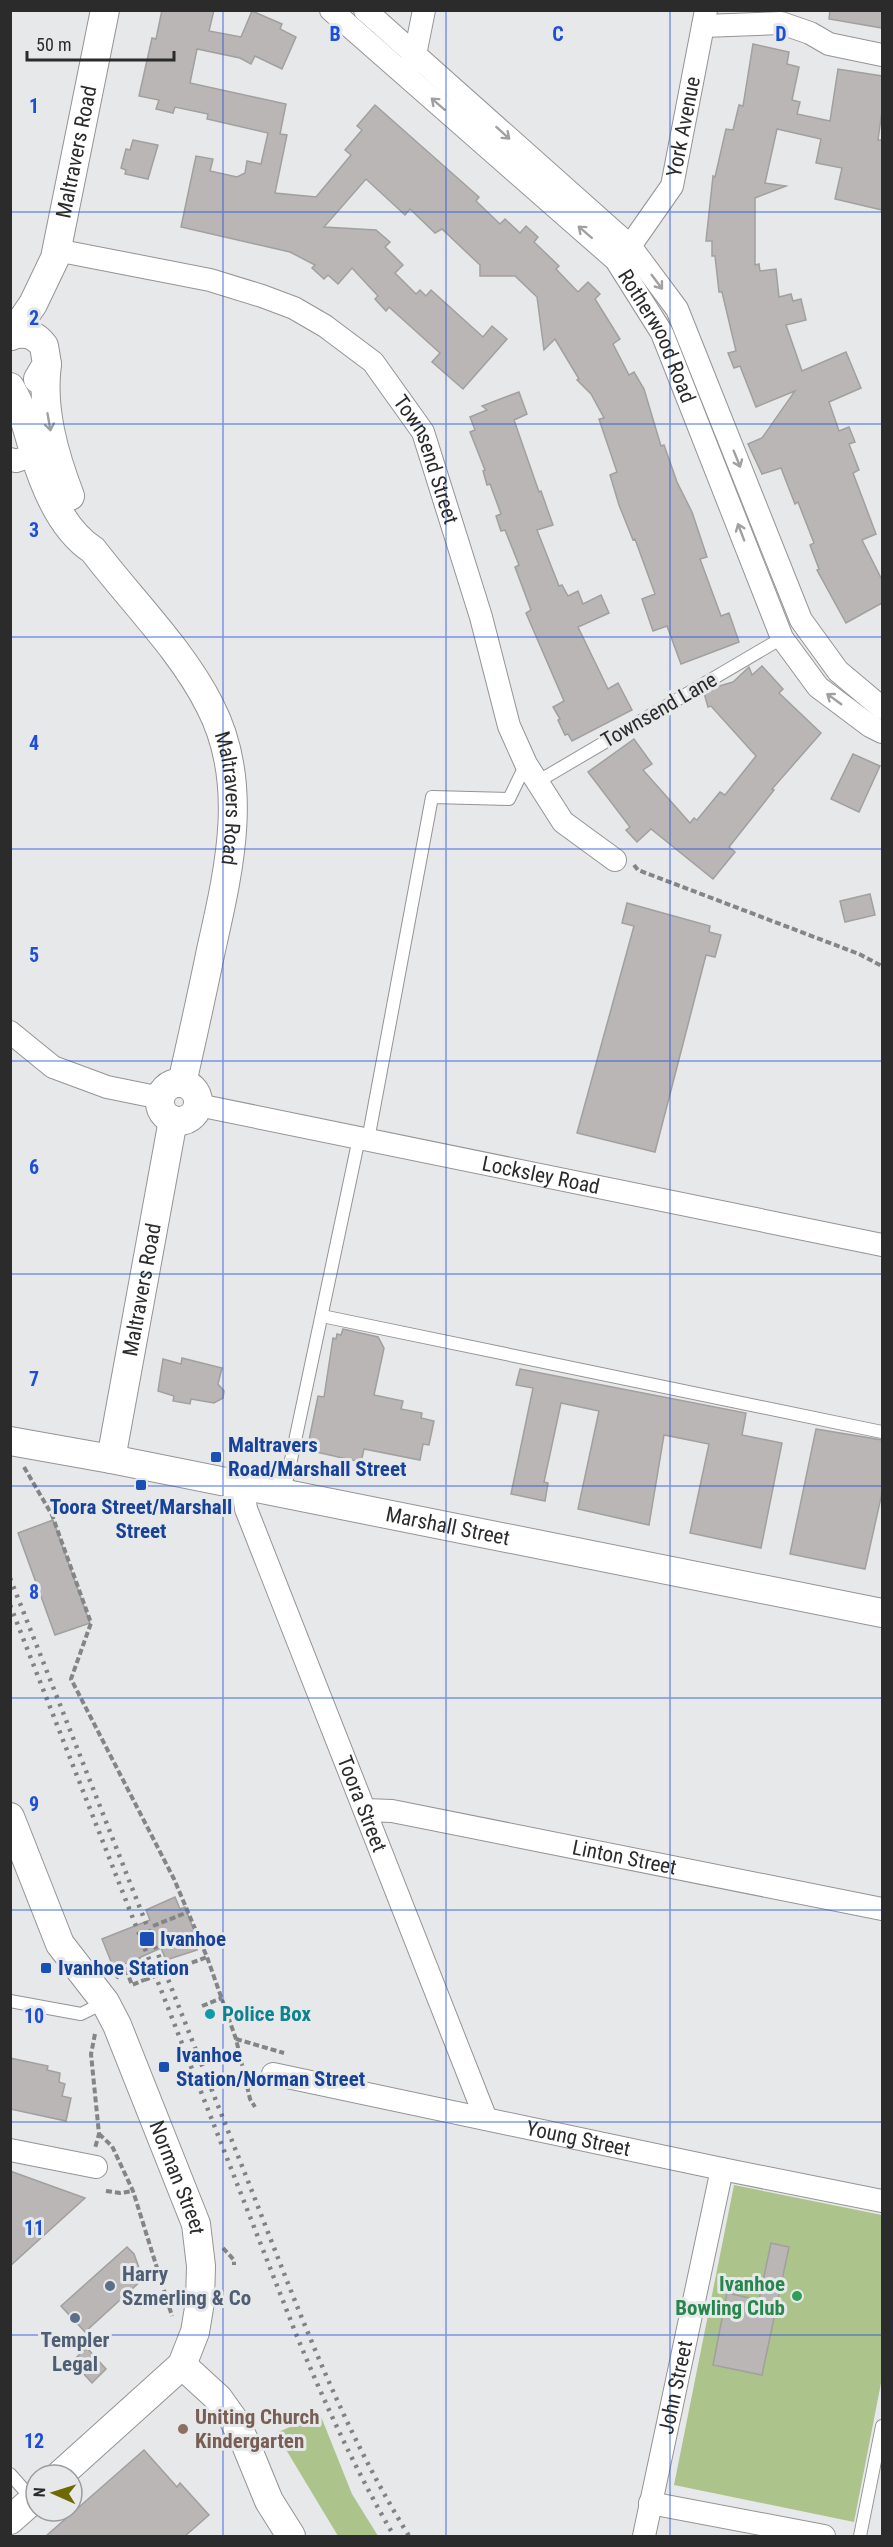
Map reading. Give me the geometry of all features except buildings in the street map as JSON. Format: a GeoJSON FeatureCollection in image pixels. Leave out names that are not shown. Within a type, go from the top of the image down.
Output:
{"type":"FeatureCollection","features":[{"type":"Feature","properties":{"kind":"street","name":"Maltravers Road"},"geometry":{"type":"LineString","coordinates":[[93,550],[91,537],[72,501],[52,440],[45,391],[46,357],[43,321],[55,287],[55,254],[105,10]]}},
{"type":"Feature","properties":{"kind":"street","name":"Rotherwood Road"},"geometry":{"type":"LineString","coordinates":[[331,10],[405,75],[623,253],[663,333],[782,638],[818,687],[870,726],[882,732]]}},
{"type":"Feature","properties":{"kind":"street","name":"Rotherwood Road"},"geometry":{"type":"LineString","coordinates":[[364,10],[415,55],[623,253],[677,309],[801,620],[838,671],[882,708]]}},
{"type":"Feature","properties":{"kind":"street"},"geometry":{"type":"LineString","coordinates":[[405,75],[415,55],[424,10]]}},
{"type":"Feature","properties":{"kind":"street"},"geometry":{"type":"LineString","coordinates":[[704,18],[781,23],[810,33],[829,44],[882,55]]}},
{"type":"Feature","properties":{"kind":"street","name":"York Avenue"},"geometry":{"type":"LineString","coordinates":[[623,253],[672,186],[704,18]]}},
{"type":"Feature","properties":{"kind":"street","name":"Maltravers Road"},"geometry":{"type":"LineString","coordinates":[[11,336],[33,304],[55,254]]}},
{"type":"Feature","properties":{"kind":"street","name":"Townsend Street"},"geometry":{"type":"LineString","coordinates":[[55,254],[210,280],[262,296],[294,308],[325,326],[373,362],[423,432],[481,617],[510,726],[531,773],[563,822],[623,860]]}},
{"type":"Feature","properties":{"kind":"street"},"geometry":{"type":"LineString","coordinates":[[10,384],[20,385],[33,382],[44,373],[46,357],[41,342],[31,334],[22,333],[11,336]]}},
{"type":"Feature","properties":{"kind":"street","name":"Maltravers Road"},"geometry":{"type":"LineString","coordinates":[[10,384],[25,417],[22,457],[44,481],[66,523],[80,541],[93,550],[198,684],[220,727],[231,765],[234,826],[226,883],[178,1102],[111,1459]]}},
{"type":"Feature","properties":{"kind":"street","name":"Locksley Road"},"geometry":{"type":"LineString","coordinates":[[10,1032],[53,1067],[107,1087],[882,1245]]}},
{"type":"Feature","properties":{"kind":"street","name":"Marshall Street"},"geometry":{"type":"LineString","coordinates":[[17,1453],[111,1459],[882,1613]]}},
{"type":"Feature","properties":{"kind":"street","name":"Toora Street"},"geometry":{"type":"LineString","coordinates":[[243,1486],[246,1509],[486,2119]]}},
{"type":"Feature","properties":{"kind":"street","name":"Linton Street"},"geometry":{"type":"LineString","coordinates":[[365,1810],[393,1811],[882,1909]]}},
{"type":"Feature","properties":{"kind":"street","name":"Norman Street"},"geometry":{"type":"LineString","coordinates":[[10,1817],[60,1944],[111,1990],[117,2025],[196,2224],[201,2266],[200,2302],[195,2332],[182,2365]]}},
{"type":"Feature","properties":{"kind":"street","name":"Young Street"},"geometry":{"type":"LineString","coordinates":[[273,2074],[882,2201]]}},
{"type":"Feature","properties":{"kind":"street"},"geometry":{"type":"LineString","coordinates":[[10,2150],[96,2167]]}},
{"type":"Feature","properties":{"kind":"street","name":"John Street"},"geometry":{"type":"LineString","coordinates":[[644,2536],[722,2169]]}},
{"type":"Feature","properties":{"kind":"street"},"geometry":{"type":"LineString","coordinates":[[73,2463],[182,2365],[218,2398],[233,2419],[269,2501],[291,2536]]}},
{"type":"Feature","properties":{"kind":"street"},"geometry":{"type":"LineString","coordinates":[[650,2503],[824,2536]]}},
{"type":"Feature","properties":{"kind":"street"},"geometry":{"type":"LineString","coordinates":[[10,2520],[24,2508]]}},
{"type":"Feature","properties":{"kind":"lane","name":"Townsend Lane"},"geometry":{"type":"LineString","coordinates":[[531,773],[782,638]]}},
{"type":"Feature","properties":{"kind":"lane"},"geometry":{"type":"LineString","coordinates":[[284,1495],[363,1139],[432,797],[509,799],[531,773]]}},
{"type":"Feature","properties":{"kind":"lane"},"geometry":{"type":"LineString","coordinates":[[322,1316],[882,1432]]}},
{"type":"Feature","properties":{"kind":"lane"},"geometry":{"type":"LineString","coordinates":[[10,2001],[81,2014],[111,1990]]}},
{"type":"Feature","properties":{"kind":"lane"},"geometry":{"type":"LineString","coordinates":[[860,2536],[882,2426]]}},
{"type":"Feature","properties":{"kind":"lane"},"geometry":{"type":"LineString","coordinates":[[10,2474],[24,2489]]}},
{"type":"Feature","properties":{"kind":"path"},"geometry":{"type":"LineString","coordinates":[[623,860],[638,870],[859,954],[882,966]]}},
{"type":"Feature","properties":{"kind":"path"},"geometry":{"type":"LineString","coordinates":[[17,1453],[52,1515],[91,1623],[71,1679],[174,1879],[222,1998],[236,2038],[249,2097],[255,2107]]}},
{"type":"Feature","properties":{"kind":"path"},"geometry":{"type":"LineString","coordinates":[[153,1926],[188,1912]]}},
{"type":"Feature","properties":{"kind":"path"},"geometry":{"type":"LineString","coordinates":[[126,1969],[132,1985],[207,1957]]}},
{"type":"Feature","properties":{"kind":"path"},"geometry":{"type":"LineString","coordinates":[[111,1990],[126,1969],[141,1959]]}},
{"type":"Feature","properties":{"kind":"path"},"geometry":{"type":"LineString","coordinates":[[202,2006],[222,1998]]}},
{"type":"Feature","properties":{"kind":"path"},"geometry":{"type":"LineString","coordinates":[[96,2030],[91,2054],[99,2134],[95,2144],[96,2167]]}},
{"type":"Feature","properties":{"kind":"path"},"geometry":{"type":"LineString","coordinates":[[236,2038],[290,2055]]}},
{"type":"Feature","properties":{"kind":"path"},"geometry":{"type":"LineString","coordinates":[[99,2134],[112,2146],[133,2191],[156,2257],[158,2275],[174,2320]]}},
{"type":"Feature","properties":{"kind":"path"},"geometry":{"type":"LineString","coordinates":[[106,2190],[120,2193],[133,2191]]}},
{"type":"Feature","properties":{"kind":"path"},"geometry":{"type":"LineString","coordinates":[[216,2241],[234,2260],[234,2265]]}},
{"type":"Feature","properties":{"kind":"green space","name":"Ivanhoe Bowling Club"},"geometry":{"type":"Polygon","coordinates":[[[734,2185],[882,2215],[882,2378],[854,2522],[674,2485],[734,2185]]]}},
{"type":"Feature","properties":{"kind":"green space"},"geometry":{"type":"Polygon","coordinates":[[[320,2414],[352,2494],[378,2536],[338,2536],[276,2433],[320,2414]]]}},
{"type":"Feature","properties":{"kind":"railway"},"geometry":{"type":"LineString","coordinates":[[10,1578],[318,2357],[360,2448],[409,2536]]}},
{"type":"Feature","properties":{"kind":"railway"},"geometry":{"type":"LineString","coordinates":[[10,1605],[296,2334],[342,2437],[394,2536]]}},
{"type":"Feature","properties":{"kind":"place","name":"Maltravers Road/Marshall Street"},"geometry":{"type":"Point","coordinates":[216,1457]}},
{"type":"Feature","properties":{"kind":"place","name":"Toora Street/Marshall Street"},"geometry":{"type":"Point","coordinates":[141,1485]}},
{"type":"Feature","properties":{"kind":"place","name":"Ivanhoe"},"geometry":{"type":"Point","coordinates":[147,1939]}},
{"type":"Feature","properties":{"kind":"place","name":"Ivanhoe Station"},"geometry":{"type":"Point","coordinates":[46,1968]}},
{"type":"Feature","properties":{"kind":"place","name":"Police Box"},"geometry":{"type":"Point","coordinates":[210,2014]}},
{"type":"Feature","properties":{"kind":"place","name":"Ivanhoe Station/Norman Street"},"geometry":{"type":"Point","coordinates":[164,2067]}},
{"type":"Feature","properties":{"kind":"place","name":"Harry Szmerling & Co"},"geometry":{"type":"Point","coordinates":[110,2286]}},
{"type":"Feature","properties":{"kind":"place","name":"Ivanhoe Bowling Club"},"geometry":{"type":"Point","coordinates":[797,2296]}},
{"type":"Feature","properties":{"kind":"place","name":"Templer Legal"},"geometry":{"type":"Point","coordinates":[75,2318]}},
{"type":"Feature","properties":{"kind":"place","name":"Uniting Church Kindergarten"},"geometry":{"type":"Point","coordinates":[183,2429]}}]}
